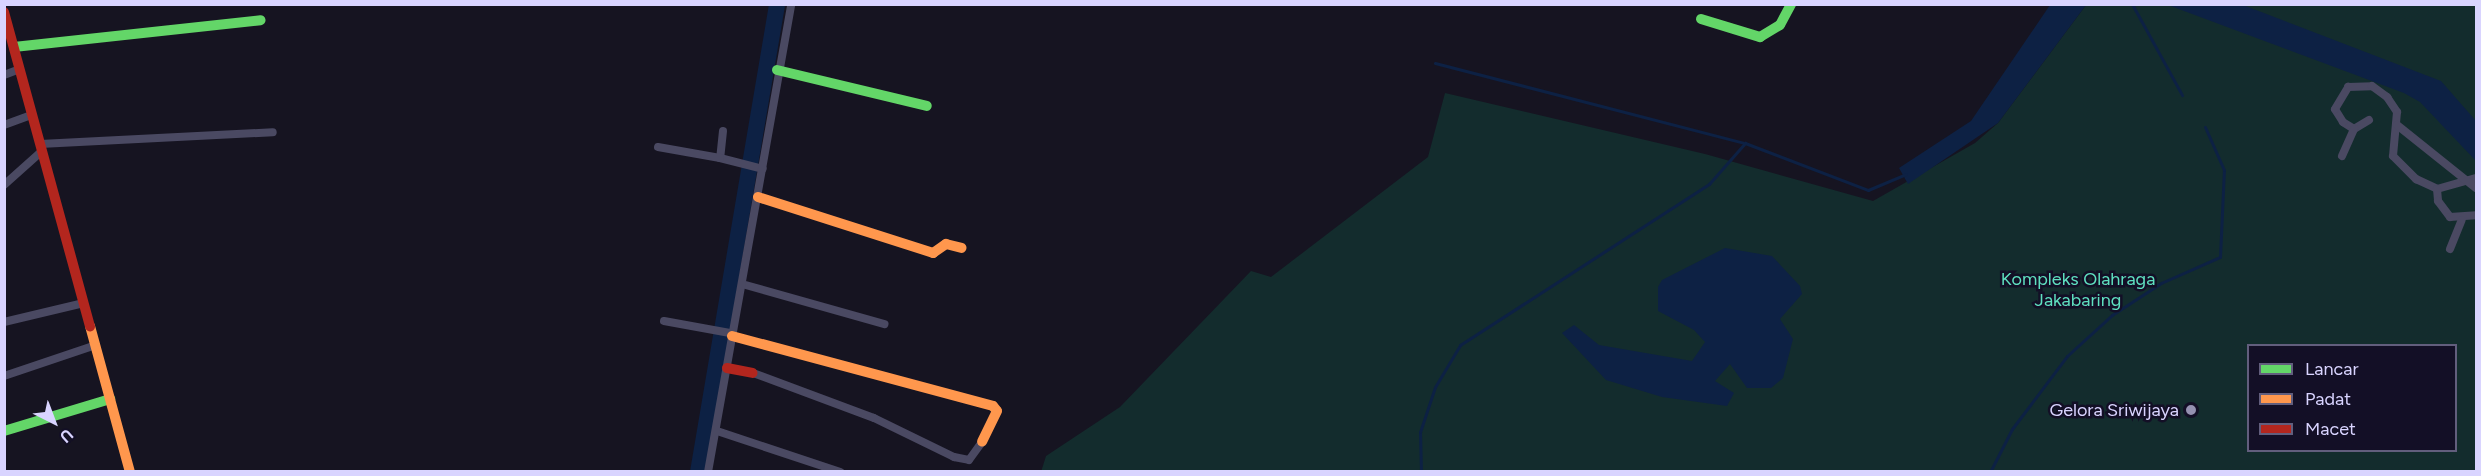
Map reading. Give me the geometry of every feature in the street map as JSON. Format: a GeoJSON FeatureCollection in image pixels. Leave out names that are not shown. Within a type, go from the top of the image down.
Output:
{"type":"FeatureCollection","features":[{"type":"Feature","properties":{"kind":"street"},"geometry":{"type":"LineString","coordinates":[[708,471],[764,169],[777,70],[791,4]]}},
{"type":"Feature","properties":{"kind":"street"},"geometry":{"type":"LineString","coordinates":[[1701,19],[1760,37],[1775,30],[1791,4]]}},
{"type":"Feature","properties":{"kind":"street"},"geometry":{"type":"LineString","coordinates":[[4,12],[130,471]]}},
{"type":"Feature","properties":{"kind":"street"},"geometry":{"type":"LineString","coordinates":[[14,47],[261,20]]}},
{"type":"Feature","properties":{"kind":"street"},"geometry":{"type":"LineString","coordinates":[[4,75],[20,69]]}},
{"type":"Feature","properties":{"kind":"street"},"geometry":{"type":"LineString","coordinates":[[777,70],[927,106]]}},
{"type":"Feature","properties":{"kind":"street"},"geometry":{"type":"LineString","coordinates":[[2354,129],[2335,109],[2338,96],[2358,83],[2387,97],[2397,112],[2393,156],[2402,169],[2437,189],[2443,209],[2462,220]]}},
{"type":"Feature","properties":{"kind":"street"},"geometry":{"type":"LineString","coordinates":[[4,125],[31,115]]}},
{"type":"Feature","properties":{"kind":"street"},"geometry":{"type":"LineString","coordinates":[[2342,156],[2354,129],[2369,120]]}},
{"type":"Feature","properties":{"kind":"street"},"geometry":{"type":"LineString","coordinates":[[2397,125],[2472,178],[2476,188]]}},
{"type":"Feature","properties":{"kind":"street"},"geometry":{"type":"LineString","coordinates":[[720,159],[723,131]]}},
{"type":"Feature","properties":{"kind":"street"},"geometry":{"type":"LineString","coordinates":[[4,185],[41,147],[273,132]]}},
{"type":"Feature","properties":{"kind":"street"},"geometry":{"type":"LineString","coordinates":[[658,147],[764,169]]}},
{"type":"Feature","properties":{"kind":"street"},"geometry":{"type":"LineString","coordinates":[[2437,189],[2472,178]]}},
{"type":"Feature","properties":{"kind":"street"},"geometry":{"type":"LineString","coordinates":[[758,197],[933,253],[946,244],[962,248]]}},
{"type":"Feature","properties":{"kind":"street"},"geometry":{"type":"LineString","coordinates":[[2450,249],[2462,220],[2476,215]]}},
{"type":"Feature","properties":{"kind":"street"},"geometry":{"type":"LineString","coordinates":[[742,284],[884,324]]}},
{"type":"Feature","properties":{"kind":"street"},"geometry":{"type":"LineString","coordinates":[[4,322],[84,303]]}},
{"type":"Feature","properties":{"kind":"street"},"geometry":{"type":"LineString","coordinates":[[664,321],[732,334],[993,406],[997,411],[982,442],[969,460],[954,457],[874,418],[748,372],[727,368]]}},
{"type":"Feature","properties":{"kind":"street"},"geometry":{"type":"LineString","coordinates":[[4,376],[96,345]]}},
{"type":"Feature","properties":{"kind":"street"},"geometry":{"type":"LineString","coordinates":[[4,431],[110,399]]}},
{"type":"Feature","properties":{"kind":"street"},"geometry":{"type":"LineString","coordinates":[[717,431],[840,471]]}},
{"type":"Feature","properties":{"kind":"green space","name":"Kompleks Olahraga Jakabaring"},"geometry":{"type":"Polygon","coordinates":[[[2086,5],[2476,5],[2476,471],[1041,472],[1046,456],[1120,407],[1251,271],[1271,277],[1428,157],[1445,93],[1705,154],[1873,201],[1975,143],[1998,123],[2086,5]]]}},
{"type":"Feature","properties":{"kind":"water"},"geometry":{"type":"Polygon","coordinates":[[[2050,5],[2086,5],[1998,123],[1908,184],[1899,168],[1971,121],[2050,5]]]}},
{"type":"Feature","properties":{"kind":"water"},"geometry":{"type":"Polygon","coordinates":[[[2168,5],[2243,5],[2441,81],[2476,121],[2476,161],[2420,102],[2404,93],[2168,5]]]}},
{"type":"Feature","properties":{"kind":"water"},"geometry":{"type":"Polygon","coordinates":[[[1725,248],[1772,256],[1800,286],[1802,294],[1780,319],[1793,339],[1783,378],[1771,388],[1747,388],[1730,364],[1715,381],[1734,393],[1727,406],[1662,397],[1606,380],[1562,333],[1574,325],[1599,345],[1692,361],[1705,342],[1694,330],[1658,311],[1658,287],[1662,280],[1725,248]]]}},
{"type":"Feature","properties":{"kind":"waterway"},"geometry":{"type":"LineString","coordinates":[[698,472],[777,4]]}},
{"type":"Feature","properties":{"kind":"waterway"},"geometry":{"type":"LineString","coordinates":[[2132,4],[2182,95]]}},
{"type":"Feature","properties":{"kind":"waterway"},"geometry":{"type":"LineString","coordinates":[[1435,63],[1745,143],[1868,190],[1906,174]]}},
{"type":"Feature","properties":{"kind":"waterway"},"geometry":{"type":"LineString","coordinates":[[1990,472],[2012,429],[2067,356],[2112,315],[2161,283],[2220,257],[2224,170],[2205,127]]}},
{"type":"Feature","properties":{"kind":"waterway"},"geometry":{"type":"LineString","coordinates":[[1421,472],[1420,432],[1435,387],[1460,345],[1709,184],[1745,143]]}},
{"type":"Feature","properties":{"kind":"traffic: fast"},"geometry":{"type":"LineString","coordinates":[[1701,19],[1760,37],[1780,25],[1791,4]]}},
{"type":"Feature","properties":{"kind":"traffic: fast"},"geometry":{"type":"LineString","coordinates":[[14,47],[261,20]]}},
{"type":"Feature","properties":{"kind":"traffic: fast"},"geometry":{"type":"LineString","coordinates":[[777,70],[927,106]]}},
{"type":"Feature","properties":{"kind":"traffic: fast"},"geometry":{"type":"LineString","coordinates":[[4,431],[110,399]]}},
{"type":"Feature","properties":{"kind":"traffic: slow"},"geometry":{"type":"LineString","coordinates":[[758,197],[933,253],[946,244],[962,248]]}},
{"type":"Feature","properties":{"kind":"traffic: slow"},"geometry":{"type":"LineString","coordinates":[[90,326],[130,472]]}},
{"type":"Feature","properties":{"kind":"traffic: slow"},"geometry":{"type":"LineString","coordinates":[[732,336],[993,406],[997,411],[982,442]]}},
{"type":"Feature","properties":{"kind":"traffic: jam"},"geometry":{"type":"LineString","coordinates":[[4,12],[90,326]]}},
{"type":"Feature","properties":{"kind":"traffic: jam"},"geometry":{"type":"LineString","coordinates":[[727,368],[753,373]]}},
{"type":"Feature","properties":{"kind":"place","name":"Gelora Sriwijaya"},"geometry":{"type":"Point","coordinates":[2191,410]}}]}
